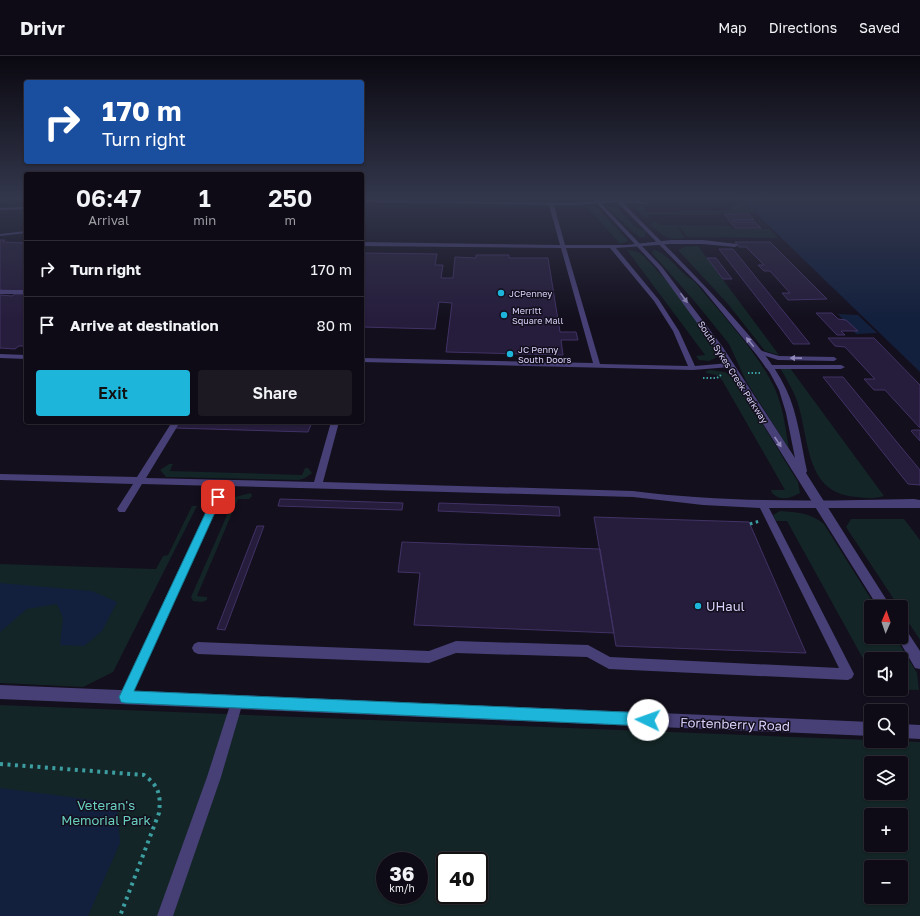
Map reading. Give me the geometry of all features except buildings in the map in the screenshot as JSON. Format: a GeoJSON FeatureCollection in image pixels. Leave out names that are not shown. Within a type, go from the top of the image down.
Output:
{"type":"FeatureCollection","features":[{"type":"Feature","properties":{"kind":"street","name":"South Sykes Creek Parkway"},"geometry":{"type":"LineString","coordinates":[[632,239],[675,286],[730,365],[778,442],[821,504],[881,600]]}},
{"type":"Feature","properties":{"kind":"street","name":"South Sykes Creek Parkway"},"geometry":{"type":"LineString","coordinates":[[657,239],[712,296],[759,352],[771,370],[783,390],[790,413],[803,477]]}},
{"type":"Feature","properties":{"kind":"street"},"geometry":{"type":"LineString","coordinates":[[908,643],[920,663]]}},
{"type":"Feature","properties":{"kind":"street","name":"Fortenberry Road"},"geometry":{"type":"LineString","coordinates":[[0,692],[864,730]]}},
{"type":"Feature","properties":{"kind":"street"},"geometry":{"type":"LineString","coordinates":[[908,731],[920,732]]}},
{"type":"Feature","properties":{"kind":"lane"},"geometry":{"type":"LineString","coordinates":[[561,239],[597,366]]}},
{"type":"Feature","properties":{"kind":"lane"},"geometry":{"type":"LineString","coordinates":[[364,244],[612,247],[708,242],[735,245]]}},
{"type":"Feature","properties":{"kind":"lane"},"geometry":{"type":"LineString","coordinates":[[612,247],[656,300],[676,331],[694,368]]}},
{"type":"Feature","properties":{"kind":"lane"},"geometry":{"type":"LineString","coordinates":[[0,292],[24,292]]}},
{"type":"Feature","properties":{"kind":"lane"},"geometry":{"type":"LineString","coordinates":[[759,352],[778,358],[834,359]]}},
{"type":"Feature","properties":{"kind":"lane"},"geometry":{"type":"LineString","coordinates":[[0,356],[24,357]]}},
{"type":"Feature","properties":{"kind":"lane"},"geometry":{"type":"LineString","coordinates":[[364,360],[694,368],[730,365]]}},
{"type":"Feature","properties":{"kind":"lane"},"geometry":{"type":"LineString","coordinates":[[771,370],[841,367]]}},
{"type":"Feature","properties":{"kind":"lane"},"geometry":{"type":"LineString","coordinates":[[122,509],[175,424]]}},
{"type":"Feature","properties":{"kind":"lane"},"geometry":{"type":"LineString","coordinates":[[318,486],[334,424]]}},
{"type":"Feature","properties":{"kind":"lane"},"geometry":{"type":"LineString","coordinates":[[0,477],[633,494],[675,501],[821,504],[919,501]]}},
{"type":"Feature","properties":{"kind":"lane"},"geometry":{"type":"LineString","coordinates":[[125,697],[224,483]]}},
{"type":"Feature","properties":{"kind":"lane"},"geometry":{"type":"LineString","coordinates":[[198,648],[429,657],[456,647],[588,651],[609,663],[848,674],[762,503]]}},
{"type":"Feature","properties":{"kind":"lane"},"geometry":{"type":"LineString","coordinates":[[165,916],[214,777],[237,702]]}},
{"type":"Feature","properties":{"kind":"path"},"geometry":{"type":"LineString","coordinates":[[699,378],[717,378],[721,373],[771,370]]}},
{"type":"Feature","properties":{"kind":"path"},"geometry":{"type":"LineString","coordinates":[[0,764],[144,775],[157,785],[161,798],[159,813],[120,916]]}},
{"type":"Feature","properties":{"kind":"green space"},"geometry":{"type":"Polygon","coordinates":[[[616,239],[626,239],[628,241],[620,244],[616,239]]]}},
{"type":"Feature","properties":{"kind":"green space"},"geometry":{"type":"Polygon","coordinates":[[[698,246],[779,355],[765,351],[728,304],[678,250],[684,247],[698,246]]]}},
{"type":"Feature","properties":{"kind":"green space"},"geometry":{"type":"Polygon","coordinates":[[[627,250],[641,254],[672,287],[707,335],[717,357],[709,361],[699,360],[696,356],[705,355],[627,250]]]}},
{"type":"Feature","properties":{"kind":"green space"},"geometry":{"type":"Polygon","coordinates":[[[653,250],[663,254],[694,281],[735,330],[764,368],[778,397],[783,414],[789,449],[746,381],[729,344],[696,303],[652,253],[653,250]]]}},
{"type":"Feature","properties":{"kind":"green space"},"geometry":{"type":"Polygon","coordinates":[[[780,368],[790,368],[884,496],[867,498],[840,494],[827,486],[818,475],[812,462],[797,401],[780,368]]]}},
{"type":"Feature","properties":{"kind":"green space"},"geometry":{"type":"Polygon","coordinates":[[[711,370],[725,372],[735,379],[798,482],[800,493],[790,498],[779,498],[772,493],[771,490],[785,490],[722,380],[716,375],[706,373],[706,371],[711,370]]]}},
{"type":"Feature","properties":{"kind":"green space"},"geometry":{"type":"Polygon","coordinates":[[[169,464],[173,464],[170,471],[302,475],[305,468],[308,468],[312,473],[299,480],[166,477],[160,470],[169,464]]]}},
{"type":"Feature","properties":{"kind":"green space"},"geometry":{"type":"Polygon","coordinates":[[[251,493],[252,496],[249,499],[238,499],[197,596],[207,597],[207,600],[202,602],[193,601],[191,597],[235,497],[251,493]]]}},
{"type":"Feature","properties":{"kind":"green space"},"geometry":{"type":"Polygon","coordinates":[[[192,506],[197,506],[113,672],[83,687],[0,683],[0,564],[156,569],[163,556],[168,555],[192,506]]]}},
{"type":"Feature","properties":{"kind":"green space"},"geometry":{"type":"Polygon","coordinates":[[[780,511],[804,514],[814,517],[824,524],[872,600],[864,600],[864,644],[899,644],[904,652],[864,652],[864,660],[787,521],[776,521],[773,515],[780,511]]]}},
{"type":"Feature","properties":{"kind":"green space"},"geometry":{"type":"Polygon","coordinates":[[[851,519],[904,519],[920,540],[920,640],[908,622],[908,600],[894,600],[846,527],[851,519]]]}},
{"type":"Feature","properties":{"kind":"green space"},"geometry":{"type":"Polygon","coordinates":[[[908,658],[917,673],[919,690],[908,690],[908,658]]]}},
{"type":"Feature","properties":{"kind":"green space","name":"Veteran's Memorial Park"},"geometry":{"type":"Polygon","coordinates":[[[0,705],[864,740],[864,748],[908,748],[908,742],[920,742],[920,916],[0,916],[0,705]]]}},
{"type":"Feature","properties":{"kind":"water"},"geometry":{"type":"Polygon","coordinates":[[[783,239],[920,239],[920,372],[783,239]]]}},
{"type":"Feature","properties":{"kind":"water"},"geometry":{"type":"Polygon","coordinates":[[[838,314],[858,315],[877,333],[856,334],[838,314]]]}},
{"type":"Feature","properties":{"kind":"water"},"geometry":{"type":"Polygon","coordinates":[[[0,583],[92,591],[117,602],[102,631],[84,646],[60,645],[63,618],[57,604],[27,609],[0,632],[0,583]]]}},
{"type":"Feature","properties":{"kind":"water"},"geometry":{"type":"Polygon","coordinates":[[[0,788],[117,803],[120,843],[88,916],[0,916],[0,788]]]}},
{"type":"Feature","properties":{"kind":"place","name":"JCPenney"},"geometry":{"type":"Point","coordinates":[501,293]}},
{"type":"Feature","properties":{"kind":"place","name":"Merritt Square Mall"},"geometry":{"type":"Point","coordinates":[504,315]}},
{"type":"Feature","properties":{"kind":"place","name":"JC Penny South Doors"},"geometry":{"type":"Point","coordinates":[510,354]}},
{"type":"Feature","properties":{"kind":"place","name":"UHaul"},"geometry":{"type":"Point","coordinates":[698,606]}},
{"type":"Feature","properties":{"kind":"route"},"geometry":{"type":"LineString","coordinates":[[218,497],[125,697],[648,720]]}}]}
